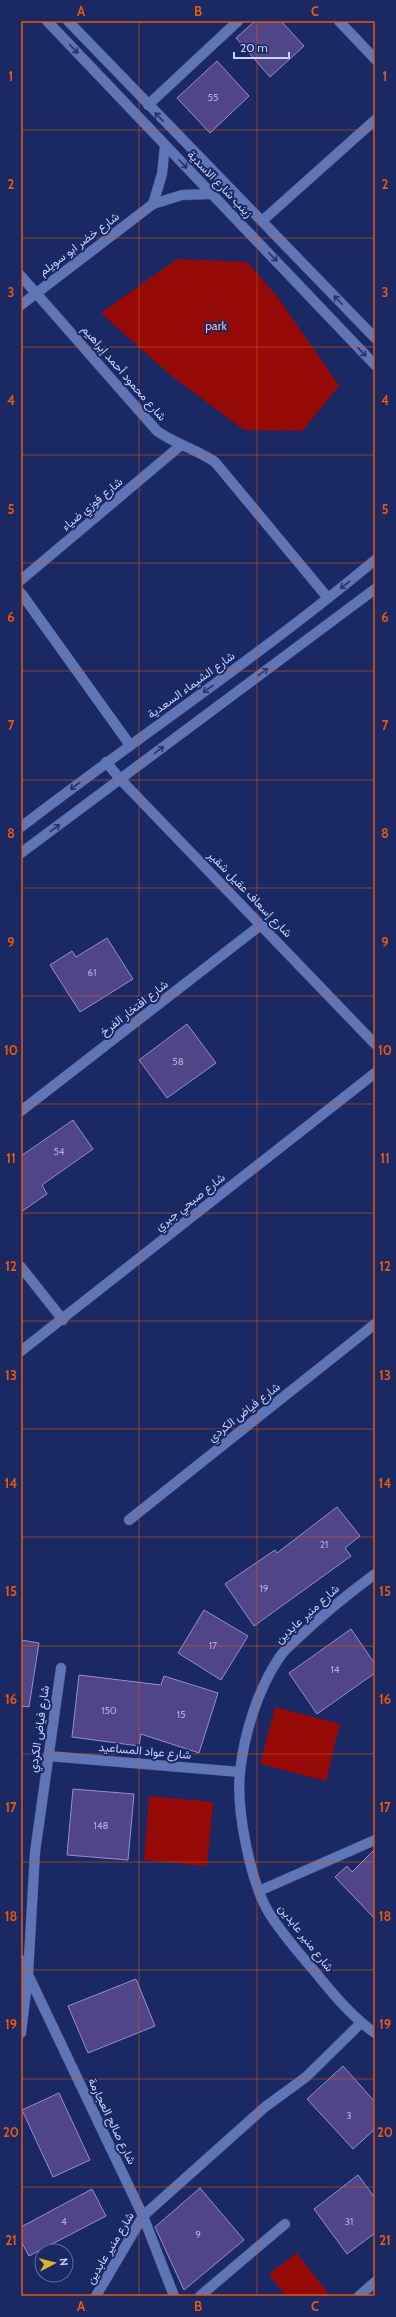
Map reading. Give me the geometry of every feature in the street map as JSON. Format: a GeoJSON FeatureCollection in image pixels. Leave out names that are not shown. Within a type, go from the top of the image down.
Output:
{"type":"FeatureCollection","features":[{"type":"Feature","properties":{"kind":"street","name":"زينب شارع الاسدية"},"geometry":{"type":"LineString","coordinates":[[47,21],[375,365]]}},
{"type":"Feature","properties":{"kind":"street","name":"زينب شارع الاسدية"},"geometry":{"type":"LineString","coordinates":[[68,21],[375,338]]}},
{"type":"Feature","properties":{"kind":"street"},"geometry":{"type":"LineString","coordinates":[[148,105],[238,21]]}},
{"type":"Feature","properties":{"kind":"street"},"geometry":{"type":"LineString","coordinates":[[339,21],[375,59]]}},
{"type":"Feature","properties":{"kind":"street"},"geometry":{"type":"LineString","coordinates":[[262,221],[375,120]]}},
{"type":"Feature","properties":{"kind":"street"},"geometry":{"type":"LineString","coordinates":[[153,204],[162,174],[165,145]]}},
{"type":"Feature","properties":{"kind":"street","name":"شارع خضر ابو سويلم"},"geometry":{"type":"LineString","coordinates":[[21,305],[153,204],[182,195],[211,194]]}},
{"type":"Feature","properties":{"kind":"street","name":"شارع محمود أحمد إبراهيم"},"geometry":{"type":"LineString","coordinates":[[21,276],[37,292],[157,431],[180,446],[203,454],[215,462],[328,598]]}},
{"type":"Feature","properties":{"kind":"street","name":"شارع فوزي ضياء"},"geometry":{"type":"LineString","coordinates":[[21,580],[180,446]]}},
{"type":"Feature","properties":{"kind":"street","name":"شارع الشيماء السعدية"},"geometry":{"type":"LineString","coordinates":[[21,827],[106,762],[236,669],[375,560]]}},
{"type":"Feature","properties":{"kind":"street"},"geometry":{"type":"LineString","coordinates":[[22,851],[121,780],[375,589]]}},
{"type":"Feature","properties":{"kind":"street"},"geometry":{"type":"LineString","coordinates":[[21,593],[130,745]]}},
{"type":"Feature","properties":{"kind":"street","name":"شارع إسعاف عقيل شقير"},"geometry":{"type":"LineString","coordinates":[[106,762],[121,780],[262,924],[375,1044]]}},
{"type":"Feature","properties":{"kind":"street","name":"شارع افتخار الفرخ"},"geometry":{"type":"LineString","coordinates":[[21,1111],[262,924]]}},
{"type":"Feature","properties":{"kind":"street","name":"شارع صبحي جبري"},"geometry":{"type":"LineString","coordinates":[[21,1351],[63,1320],[375,1073]]}},
{"type":"Feature","properties":{"kind":"street"},"geometry":{"type":"LineString","coordinates":[[21,1267],[63,1320]]}},
{"type":"Feature","properties":{"kind":"street","name":"شارع فياض الكردي"},"geometry":{"type":"LineString","coordinates":[[129,1520],[375,1324]]}},
{"type":"Feature","properties":{"kind":"street","name":"شارع منير عابدين"},"geometry":{"type":"LineString","coordinates":[[375,1574],[317,1620],[280,1656],[264,1687],[249,1727],[240,1772],[242,1810],[248,1850],[259,1892],[269,1913],[292,1944],[331,1991],[361,2023],[375,2033]]}},
{"type":"Feature","properties":{"kind":"street","name":"شارع فياض الكردي"},"geometry":{"type":"LineString","coordinates":[[21,2033],[28,1975],[36,1852],[61,1668]]}},
{"type":"Feature","properties":{"kind":"street","name":"شارع عواد المساعيد"},"geometry":{"type":"LineString","coordinates":[[48,1756],[240,1772]]}},
{"type":"Feature","properties":{"kind":"street"},"geometry":{"type":"LineString","coordinates":[[259,1892],[375,1840]]}},
{"type":"Feature","properties":{"kind":"street","name":"شارع صالح العجارمة"},"geometry":{"type":"LineString","coordinates":[[21,1960],[143,2216],[174,2296]]}},
{"type":"Feature","properties":{"kind":"street","name":"شارع منير عابدين"},"geometry":{"type":"LineString","coordinates":[[96,2296],[143,2216],[265,2107],[306,2077],[361,2023]]}},
{"type":"Feature","properties":{"kind":"street"},"geometry":{"type":"LineString","coordinates":[[200,2296],[285,2224]]}},
{"type":"Feature","properties":{"kind":"street"},"geometry":{"type":"LineString","coordinates":[[359,2296],[375,2282]]}},
{"type":"Feature","properties":{"kind":"green space","name":"park"},"geometry":{"type":"Polygon","coordinates":[[[177,259],[247,262],[277,296],[339,386],[302,431],[244,430],[169,374],[101,313],[177,259]]]}},
{"type":"Feature","properties":{"kind":"green space"},"geometry":{"type":"Polygon","coordinates":[[[275,1707],[340,1724],[326,1781],[260,1764],[275,1707]]]}},
{"type":"Feature","properties":{"kind":"green space"},"geometry":{"type":"Polygon","coordinates":[[[149,1796],[213,1802],[207,1866],[144,1860],[149,1796]]]}},
{"type":"Feature","properties":{"kind":"green space"},"geometry":{"type":"Polygon","coordinates":[[[297,2253],[330,2296],[286,2296],[269,2274],[297,2253]]]}},
{"type":"Feature","properties":{"kind":"building"},"geometry":{"type":"Polygon","coordinates":[[[255,21],[281,21],[304,46],[270,77],[236,38],[255,21]]]}},
{"type":"Feature","properties":{"kind":"building"},"geometry":{"type":"Polygon","coordinates":[[[217,61],[249,96],[210,133],[177,98],[217,61]]]}},
{"type":"Feature","properties":{"kind":"building"},"geometry":{"type":"Polygon","coordinates":[[[107,938],[133,979],[80,1012],[50,965],[72,951],[76,957],[107,938]]]}},
{"type":"Feature","properties":{"kind":"building"},"geometry":{"type":"Polygon","coordinates":[[[187,1024],[216,1063],[167,1098],[139,1060],[187,1024]]]}},
{"type":"Feature","properties":{"kind":"building"},"geometry":{"type":"Polygon","coordinates":[[[73,1120],[93,1149],[42,1185],[47,1194],[21,1212],[21,1156],[73,1120]]]}},
{"type":"Feature","properties":{"kind":"building"},"geometry":{"type":"Polygon","coordinates":[[[337,1507],[360,1536],[345,1548],[351,1556],[254,1626],[225,1584],[275,1550],[277,1553],[337,1507]]]}},
{"type":"Feature","properties":{"kind":"building"},"geometry":{"type":"Polygon","coordinates":[[[204,1610],[248,1636],[221,1680],[178,1653],[204,1610]]]}},
{"type":"Feature","properties":{"kind":"building"},"geometry":{"type":"Polygon","coordinates":[[[351,1629],[375,1664],[375,1673],[317,1714],[289,1673],[351,1629]]]}},
{"type":"Feature","properties":{"kind":"building"},"geometry":{"type":"Polygon","coordinates":[[[21,1640],[39,1643],[29,1707],[21,1706],[21,1640]]]}},
{"type":"Feature","properties":{"kind":"building"},"geometry":{"type":"Polygon","coordinates":[[[79,1675],[161,1685],[164,1676],[218,1693],[199,1753],[141,1734],[139,1746],[72,1737],[79,1675]]]}},
{"type":"Feature","properties":{"kind":"building"},"geometry":{"type":"Polygon","coordinates":[[[73,1789],[134,1794],[128,1860],[67,1855],[73,1789]]]}},
{"type":"Feature","properties":{"kind":"building"},"geometry":{"type":"Polygon","coordinates":[[[375,1849],[375,1919],[335,1877],[347,1866],[352,1872],[375,1849]]]}},
{"type":"Feature","properties":{"kind":"building"},"geometry":{"type":"Polygon","coordinates":[[[136,1979],[155,2026],[88,2053],[68,2006],[136,1979]]]}},
{"type":"Feature","properties":{"kind":"building"},"geometry":{"type":"Polygon","coordinates":[[[343,2066],[375,2102],[375,2129],[353,2149],[307,2099],[343,2066]]]}},
{"type":"Feature","properties":{"kind":"building"},"geometry":{"type":"Polygon","coordinates":[[[59,2093],[90,2160],[53,2177],[22,2110],[59,2093]]]}},
{"type":"Feature","properties":{"kind":"building"},"geometry":{"type":"Polygon","coordinates":[[[358,2175],[375,2198],[375,2233],[347,2254],[314,2209],[358,2175]]]}},
{"type":"Feature","properties":{"kind":"building"},"geometry":{"type":"Polygon","coordinates":[[[200,2188],[244,2240],[184,2290],[155,2227],[200,2188]]]}},
{"type":"Feature","properties":{"kind":"building"},"geometry":{"type":"Polygon","coordinates":[[[92,2189],[106,2216],[54,2243],[34,2243],[34,2253],[29,2256],[21,2241],[21,2227],[92,2189]]]}}]}
